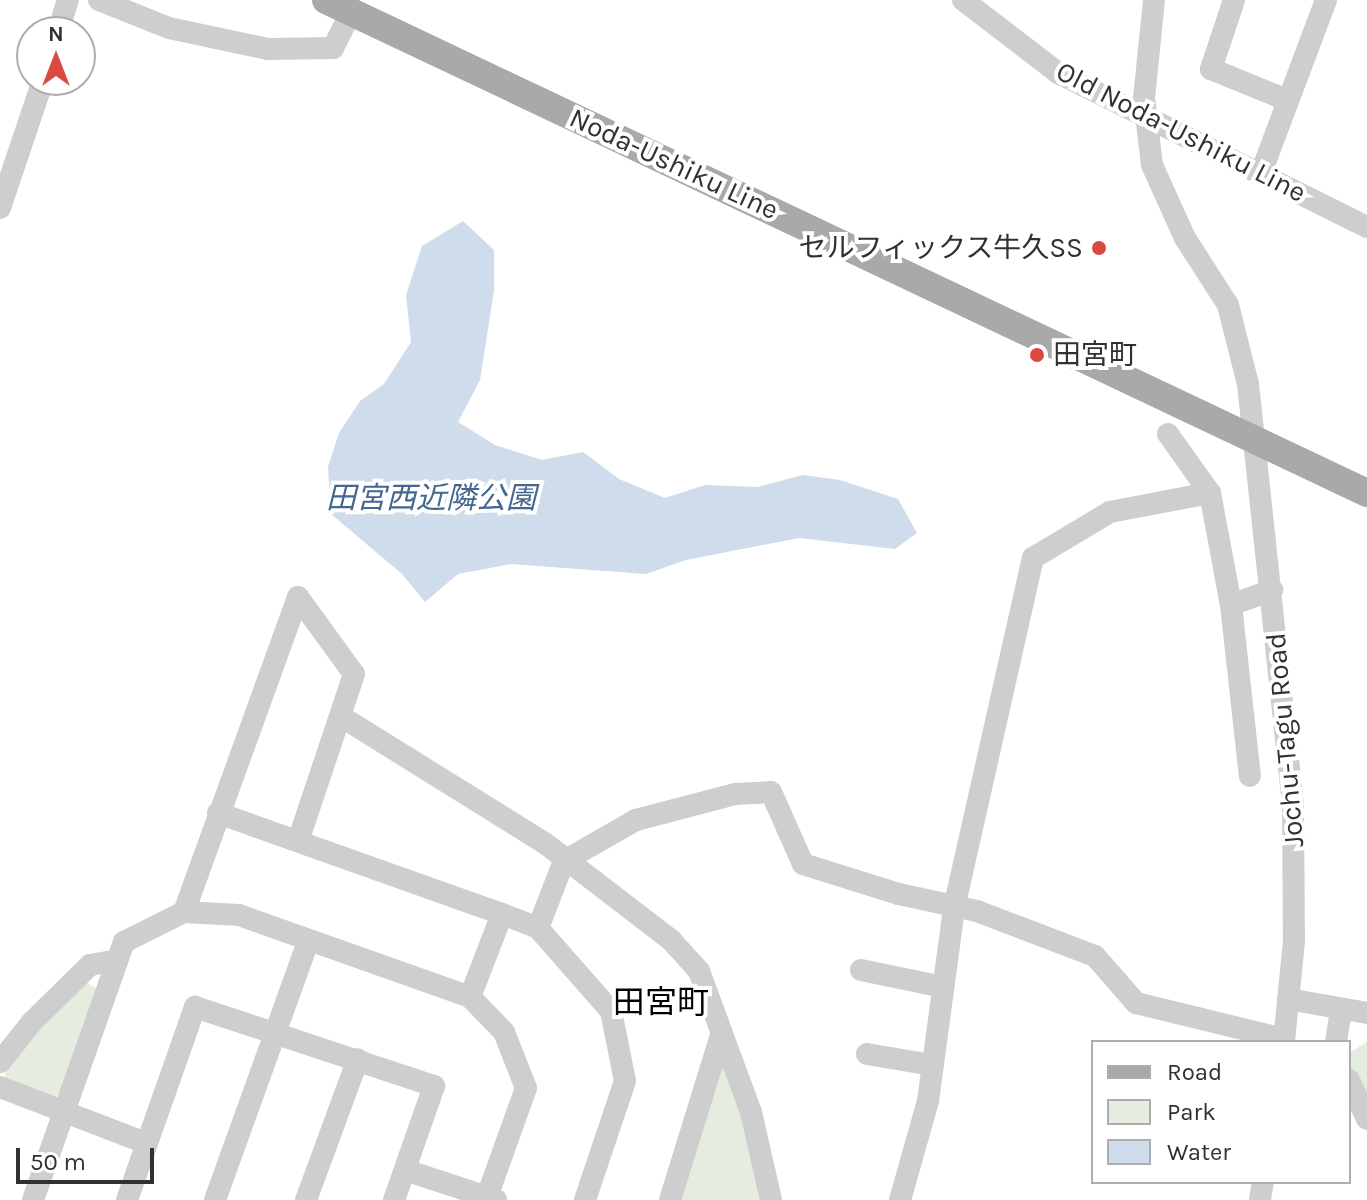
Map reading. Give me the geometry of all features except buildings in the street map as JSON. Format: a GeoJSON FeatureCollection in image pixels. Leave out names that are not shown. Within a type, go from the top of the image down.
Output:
{"type":"FeatureCollection","features":[{"type":"Feature","properties":{"kind":"main road","name":"Noda-Ushiku Line"},"geometry":{"type":"LineString","coordinates":[[339,6],[463,74],[1367,493]]}},
{"type":"Feature","properties":{"kind":"street"},"geometry":{"type":"LineString","coordinates":[[99,0],[169,28],[268,49],[333,48],[339,6]]}},
{"type":"Feature","properties":{"kind":"street","name":"Old Noda-Ushiku Line"},"geometry":{"type":"LineString","coordinates":[[963,0],[1058,73],[1144,119],[1367,227]]}},
{"type":"Feature","properties":{"kind":"street","name":"Jochu-Tagu Road"},"geometry":{"type":"LineString","coordinates":[[1154,0],[1144,119],[1165,201],[1235,326],[1254,439],[1272,590],[1295,848],[1284,1040]]}},
{"type":"Feature","properties":{"kind":"street"},"geometry":{"type":"LineString","coordinates":[[1234,0],[1211,69],[1287,100]]}},
{"type":"Feature","properties":{"kind":"street"},"geometry":{"type":"LineString","coordinates":[[1261,173],[1326,0]]}},
{"type":"Feature","properties":{"kind":"street"},"geometry":{"type":"LineString","coordinates":[[0,208],[38,96]]}},
{"type":"Feature","properties":{"kind":"street"},"geometry":{"type":"LineString","coordinates":[[1168,434],[1210,493],[1231,605],[1250,776]]}},
{"type":"Feature","properties":{"kind":"street"},"geometry":{"type":"LineString","coordinates":[[900,1200],[928,1101],[954,908],[1033,558],[1110,512],[1210,493]]}},
{"type":"Feature","properties":{"kind":"street"},"geometry":{"type":"LineString","coordinates":[[1231,605],[1272,590]]}},
{"type":"Feature","properties":{"kind":"street"},"geometry":{"type":"LineString","coordinates":[[184,912],[298,597],[354,674],[299,838]]}},
{"type":"Feature","properties":{"kind":"street"},"geometry":{"type":"LineString","coordinates":[[342,717],[546,844],[564,861],[671,940],[699,971],[720,1038],[751,1112],[771,1200]]}},
{"type":"Feature","properties":{"kind":"street"},"geometry":{"type":"LineString","coordinates":[[538,928],[564,861],[636,820],[735,794],[771,792],[803,864],[954,908],[977,911],[1095,956],[1136,1003],[1284,1040]]}},
{"type":"Feature","properties":{"kind":"street"},"geometry":{"type":"LineString","coordinates":[[218,813],[299,838],[538,928],[611,1011],[625,1081],[585,1200]]}},
{"type":"Feature","properties":{"kind":"street"},"geometry":{"type":"LineString","coordinates":[[33,1200],[124,942],[184,912],[239,915],[470,997],[504,1032],[526,1088],[490,1199],[405,1170]]}},
{"type":"Feature","properties":{"kind":"street"},"geometry":{"type":"LineString","coordinates":[[470,997],[502,914]]}},
{"type":"Feature","properties":{"kind":"street"},"geometry":{"type":"LineString","coordinates":[[215,1200],[308,941]]}},
{"type":"Feature","properties":{"kind":"street"},"geometry":{"type":"LineString","coordinates":[[0,1062],[90,965],[117,960]]}},
{"type":"Feature","properties":{"kind":"street"},"geometry":{"type":"LineString","coordinates":[[861,970],[943,987]]}},
{"type":"Feature","properties":{"kind":"street"},"geometry":{"type":"LineString","coordinates":[[1288,999],[1367,1013]]}},
{"type":"Feature","properties":{"kind":"street"},"geometry":{"type":"LineString","coordinates":[[127,1200],[195,1007],[276,1031],[434,1086],[394,1200]]}},
{"type":"Feature","properties":{"kind":"street"},"geometry":{"type":"LineString","coordinates":[[1336,1040],[1341,1009]]}},
{"type":"Feature","properties":{"kind":"street"},"geometry":{"type":"LineString","coordinates":[[670,1200],[720,1038]]}},
{"type":"Feature","properties":{"kind":"street"},"geometry":{"type":"LineString","coordinates":[[867,1054],[932,1065]]}},
{"type":"Feature","properties":{"kind":"street"},"geometry":{"type":"LineString","coordinates":[[306,1200],[358,1059]]}},
{"type":"Feature","properties":{"kind":"street"},"geometry":{"type":"LineString","coordinates":[[1351,1084],[1367,1119]]}},
{"type":"Feature","properties":{"kind":"street"},"geometry":{"type":"LineString","coordinates":[[0,1087],[146,1143]]}},
{"type":"Feature","properties":{"kind":"green space"},"geometry":{"type":"Polygon","coordinates":[[[86,982],[97,989],[60,1093],[51,1102],[4,1084],[6,1064],[86,982]]]}},
{"type":"Feature","properties":{"kind":"green space"},"geometry":{"type":"Polygon","coordinates":[[[720,1038],[771,1200],[670,1200],[720,1038]]]}},
{"type":"Feature","properties":{"kind":"green space"},"geometry":{"type":"Polygon","coordinates":[[[1367,1042],[1367,1107],[1351,1071],[1351,1052],[1367,1042]]]}},
{"type":"Feature","properties":{"kind":"water","name":"田宮西近隣公園"},"geometry":{"type":"Polygon","coordinates":[[[463,221],[494,250],[494,291],[480,380],[458,422],[495,445],[542,460],[583,452],[619,479],[665,498],[705,485],[757,487],[803,475],[840,480],[898,499],[917,533],[895,549],[799,538],[686,560],[646,574],[511,564],[458,574],[425,602],[402,574],[331,514],[328,467],[339,433],[360,401],[384,384],[411,342],[406,295],[422,246],[463,221]]]}},
{"type":"Feature","properties":{"kind":"place","name":"セルフィックス牛久SS"},"geometry":{"type":"Point","coordinates":[1099,248]}},
{"type":"Feature","properties":{"kind":"place","name":"田宮町"},"geometry":{"type":"Point","coordinates":[1037,355]}},
{"type":"Feature","properties":{"kind":"district","name":"田宮町"},"geometry":{"type":"Point","coordinates":[661,1003]}}]}
